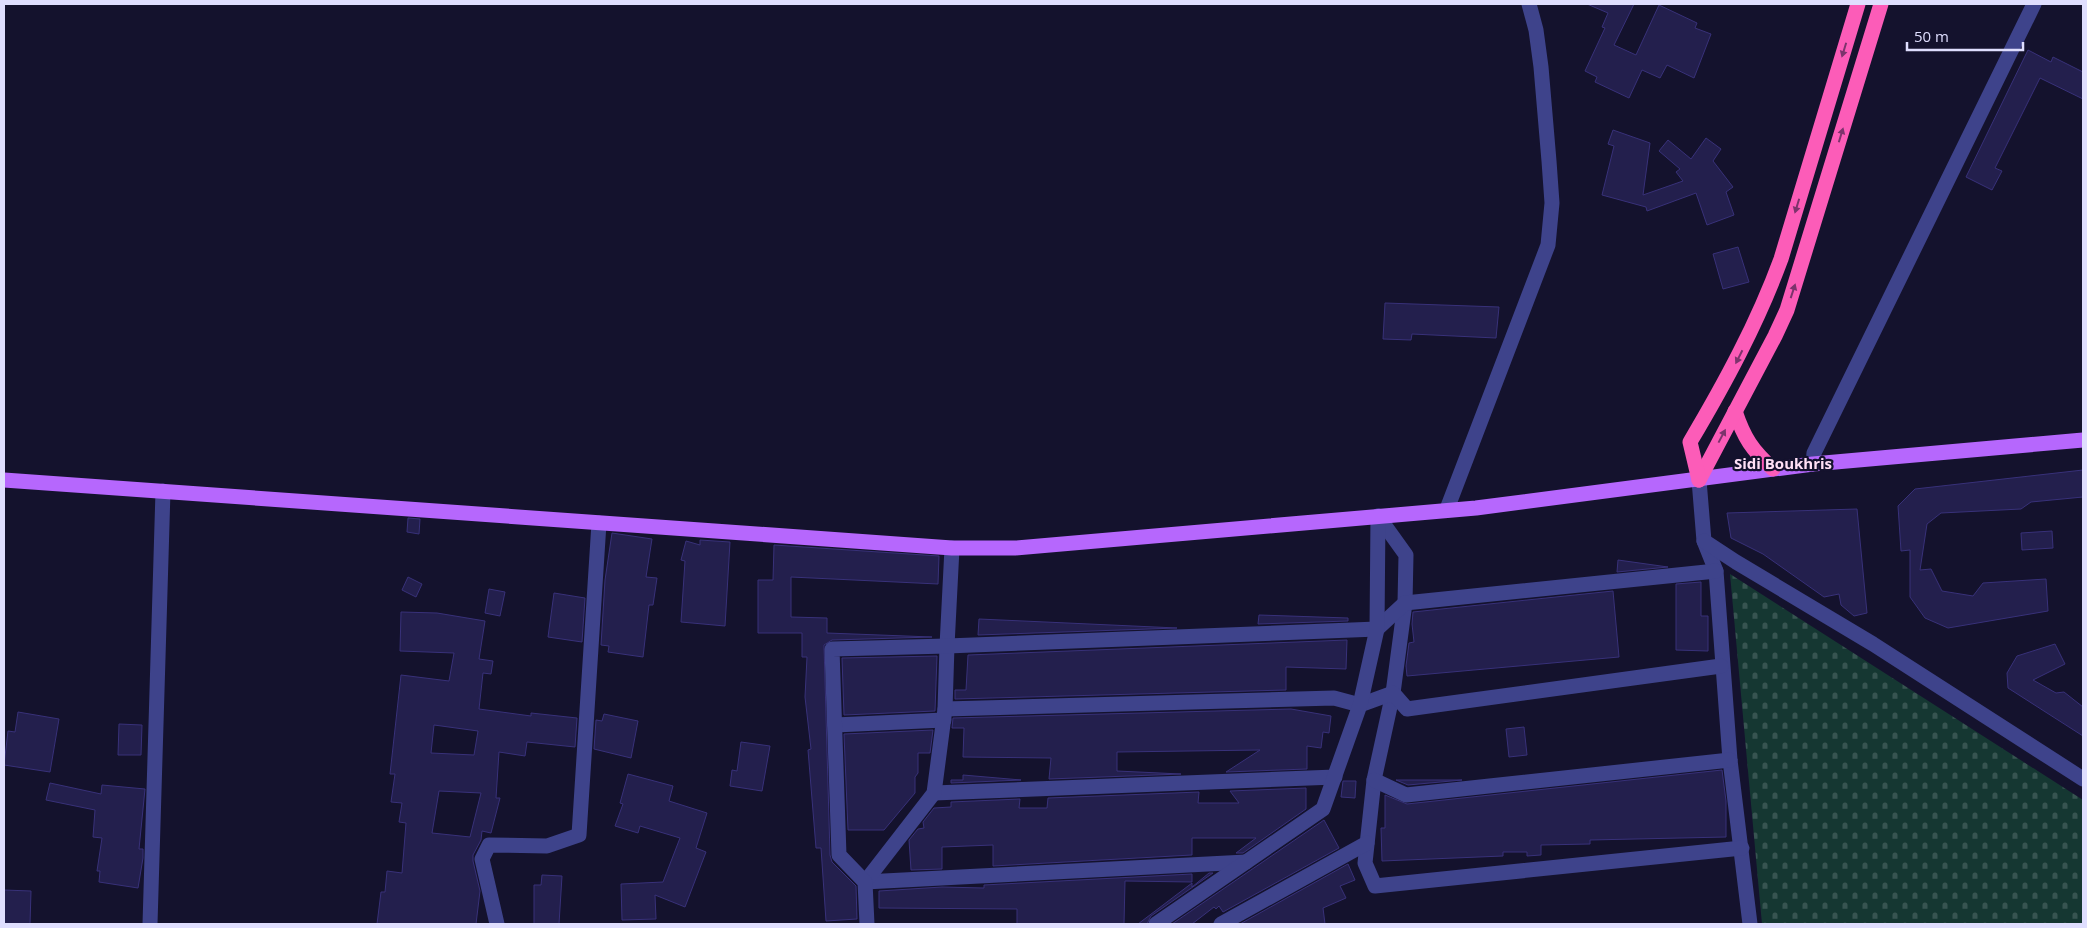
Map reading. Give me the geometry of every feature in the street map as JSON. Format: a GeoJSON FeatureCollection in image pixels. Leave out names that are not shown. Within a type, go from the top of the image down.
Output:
{"type":"FeatureCollection","features":[{"type":"Feature","properties":{"kind":"highway"},"geometry":{"type":"LineString","coordinates":[[1699,480],[1690,442],[1739,357],[1766,300],[1781,259],[1858,4]]}},
{"type":"Feature","properties":{"kind":"highway"},"geometry":{"type":"LineString","coordinates":[[1699,480],[1787,310],[1881,4]]}},
{"type":"Feature","properties":{"kind":"highway"},"geometry":{"type":"LineString","coordinates":[[1735,411],[1746,440],[1773,469]]}},
{"type":"Feature","properties":{"kind":"main road"},"geometry":{"type":"LineString","coordinates":[[4,480],[952,548],[1015,548],[1447,509],[1476,508],[1813,464],[2083,440]]}},
{"type":"Feature","properties":{"kind":"street"},"geometry":{"type":"LineString","coordinates":[[1447,509],[1548,245],[1552,203],[1550,169],[1541,67],[1536,30],[1528,4]]}},
{"type":"Feature","properties":{"kind":"street"},"geometry":{"type":"LineString","coordinates":[[1813,464],[1814,454],[2034,4]]}},
{"type":"Feature","properties":{"kind":"street"},"geometry":{"type":"LineString","coordinates":[[1699,480],[1704,541],[1716,571],[1721,666],[1730,760],[1750,924]]}},
{"type":"Feature","properties":{"kind":"street"},"geometry":{"type":"LineString","coordinates":[[150,924],[163,491]]}},
{"type":"Feature","properties":{"kind":"street"},"geometry":{"type":"LineString","coordinates":[[1378,516],[1406,555],[1405,603],[1393,693],[1374,780],[1365,863],[1375,886],[1742,848]]}},
{"type":"Feature","properties":{"kind":"street"},"geometry":{"type":"LineString","coordinates":[[1156,924],[1323,809],[1360,705],[1376,629],[1378,516]]}},
{"type":"Feature","properties":{"kind":"street"},"geometry":{"type":"LineString","coordinates":[[497,924],[482,859],[488,845],[548,846],[579,835],[599,523]]}},
{"type":"Feature","properties":{"kind":"street"},"geometry":{"type":"LineString","coordinates":[[1704,541],[1873,644],[2083,779]]}},
{"type":"Feature","properties":{"kind":"street"},"geometry":{"type":"LineString","coordinates":[[867,924],[865,882],[934,793],[945,714],[946,646],[952,548]]}},
{"type":"Feature","properties":{"kind":"street"},"geometry":{"type":"LineString","coordinates":[[1246,862],[865,882],[839,855],[832,649],[1376,629],[1405,603],[1716,571]]}},
{"type":"Feature","properties":{"kind":"street"},"geometry":{"type":"LineString","coordinates":[[1393,693],[1407,709],[1721,666]]}},
{"type":"Feature","properties":{"kind":"street"},"geometry":{"type":"LineString","coordinates":[[835,725],[945,714],[1334,698],[1360,705],[1393,693]]}},
{"type":"Feature","properties":{"kind":"street"},"geometry":{"type":"LineString","coordinates":[[1374,780],[1406,795],[1730,760]]}},
{"type":"Feature","properties":{"kind":"street"},"geometry":{"type":"LineString","coordinates":[[934,793],[1334,777]]}},
{"type":"Feature","properties":{"kind":"street"},"geometry":{"type":"LineString","coordinates":[[1221,924],[1367,843]]}},
{"type":"Feature","properties":{"kind":"green space"},"geometry":{"type":"Polygon","coordinates":[[[1730,574],[2083,800],[2083,924],[1762,924],[1730,574]]]}},
{"type":"Feature","properties":{"kind":"building"},"geometry":{"type":"Polygon","coordinates":[[[1587,4],[1634,4],[1614,45],[1636,55],[1659,5],[1697,23],[1695,28],[1711,34],[1694,78],[1667,65],[1660,78],[1642,70],[1629,98],[1595,82],[1597,77],[1585,71],[1605,28],[1602,27],[1608,13],[1587,4]]]}},
{"type":"Feature","properties":{"kind":"building"},"geometry":{"type":"Polygon","coordinates":[[[2028,50],[2051,62],[2053,57],[2083,72],[2083,99],[2040,78],[1995,168],[2002,171],[1992,190],[1966,177],[2028,50]]]}},
{"type":"Feature","properties":{"kind":"building"},"geometry":{"type":"Polygon","coordinates":[[[1613,130],[1650,143],[1643,195],[1683,181],[1676,172],[1680,169],[1659,151],[1668,140],[1691,159],[1706,138],[1721,149],[1713,161],[1733,187],[1726,192],[1734,215],[1707,225],[1696,193],[1647,211],[1646,207],[1602,195],[1614,146],[1608,144],[1613,130]]]}},
{"type":"Feature","properties":{"kind":"building"},"geometry":{"type":"Polygon","coordinates":[[[1738,247],[1749,282],[1723,289],[1713,254],[1738,247]]]}},
{"type":"Feature","properties":{"kind":"building"},"geometry":{"type":"Polygon","coordinates":[[[1385,303],[1499,307],[1496,338],[1412,334],[1411,340],[1383,339],[1385,303]]]}},
{"type":"Feature","properties":{"kind":"building"},"geometry":{"type":"Polygon","coordinates":[[[2083,470],[2083,497],[2031,502],[2021,509],[1941,513],[1927,524],[1920,570],[1931,569],[1942,591],[1973,596],[1983,583],[2046,579],[2048,611],[1948,628],[1925,618],[1910,597],[1910,550],[1901,551],[1898,506],[1915,489],[2083,470]]]}},
{"type":"Feature","properties":{"kind":"building"},"geometry":{"type":"Polygon","coordinates":[[[1857,509],[1867,613],[1854,616],[1841,605],[1839,594],[1824,597],[1763,554],[1731,538],[1727,513],[1857,509]]]}},
{"type":"Feature","properties":{"kind":"building"},"geometry":{"type":"Polygon","coordinates":[[[408,518],[420,519],[419,534],[407,532],[408,518]]]}},
{"type":"Feature","properties":{"kind":"building"},"geometry":{"type":"Polygon","coordinates":[[[2052,531],[2053,548],[2022,550],[2021,533],[2052,531]]]}},
{"type":"Feature","properties":{"kind":"building"},"geometry":{"type":"Polygon","coordinates":[[[612,533],[652,539],[646,577],[657,578],[653,605],[649,605],[643,657],[608,652],[609,646],[601,645],[605,580],[612,533]]]}},
{"type":"Feature","properties":{"kind":"building"},"geometry":{"type":"Polygon","coordinates":[[[700,540],[730,542],[725,626],[681,622],[685,561],[681,560],[686,541],[700,545],[700,540]]]}},
{"type":"Feature","properties":{"kind":"building"},"geometry":{"type":"Polygon","coordinates":[[[774,545],[939,556],[938,584],[791,577],[791,617],[827,618],[827,633],[932,637],[832,640],[824,645],[830,855],[832,862],[856,886],[857,919],[826,921],[821,848],[816,848],[808,750],[811,749],[805,697],[807,657],[802,657],[802,633],[758,633],[758,580],[773,580],[774,545]]]}},
{"type":"Feature","properties":{"kind":"building"},"geometry":{"type":"Polygon","coordinates":[[[1618,560],[1668,567],[1617,572],[1618,560]]]}},
{"type":"Feature","properties":{"kind":"building"},"geometry":{"type":"Polygon","coordinates":[[[408,577],[422,584],[416,597],[402,590],[408,577]]]}},
{"type":"Feature","properties":{"kind":"building"},"geometry":{"type":"Polygon","coordinates":[[[1701,582],[1701,616],[1708,616],[1708,651],[1676,650],[1676,584],[1701,582]]]}},
{"type":"Feature","properties":{"kind":"building"},"geometry":{"type":"Polygon","coordinates":[[[489,589],[505,592],[500,616],[485,613],[489,589]]]}},
{"type":"Feature","properties":{"kind":"building"},"geometry":{"type":"Polygon","coordinates":[[[1613,591],[1619,657],[1407,676],[1406,666],[1409,643],[1414,642],[1413,612],[1613,591]]]}},
{"type":"Feature","properties":{"kind":"building"},"geometry":{"type":"Polygon","coordinates":[[[554,593],[585,598],[582,642],[548,637],[554,593]]]}},
{"type":"Feature","properties":{"kind":"building"},"geometry":{"type":"Polygon","coordinates":[[[401,612],[437,613],[485,621],[479,659],[493,661],[491,674],[483,673],[479,709],[531,716],[531,713],[577,718],[575,747],[527,742],[525,756],[499,752],[496,798],[500,798],[491,833],[482,831],[481,840],[473,855],[480,891],[476,924],[377,924],[381,892],[385,892],[387,871],[402,873],[406,823],[399,822],[402,803],[391,802],[395,774],[390,774],[401,675],[449,681],[454,653],[400,651],[401,612]],[[434,725],[431,753],[474,755],[478,731],[434,725]],[[439,791],[432,833],[470,837],[481,793],[439,791]]]}},
{"type":"Feature","properties":{"kind":"building"},"geometry":{"type":"Polygon","coordinates":[[[1259,615],[1348,618],[1348,621],[1258,624],[1259,615]]]}},
{"type":"Feature","properties":{"kind":"building"},"geometry":{"type":"Polygon","coordinates":[[[979,619],[1177,628],[978,635],[979,619]]]}},
{"type":"Feature","properties":{"kind":"building"},"geometry":{"type":"Polygon","coordinates":[[[1347,640],[1346,669],[1286,667],[1286,690],[955,699],[955,690],[966,690],[968,655],[1347,640]]]}},
{"type":"Feature","properties":{"kind":"building"},"geometry":{"type":"Polygon","coordinates":[[[2055,644],[2065,664],[2033,680],[2056,693],[2064,692],[2083,707],[2083,736],[2008,688],[2007,673],[2017,656],[2055,644]]]}},
{"type":"Feature","properties":{"kind":"building"},"geometry":{"type":"Polygon","coordinates":[[[937,656],[935,711],[844,715],[842,658],[937,656]]]}},
{"type":"Feature","properties":{"kind":"building"},"geometry":{"type":"Polygon","coordinates":[[[1291,709],[1331,716],[1329,733],[1323,732],[1321,748],[1307,746],[1307,769],[1226,772],[1260,750],[1117,752],[1117,771],[1181,774],[1049,779],[1051,758],[963,757],[964,728],[952,728],[953,718],[1291,709]]]}},
{"type":"Feature","properties":{"kind":"building"},"geometry":{"type":"Polygon","coordinates":[[[18,712],[59,719],[50,772],[4,765],[8,731],[15,732],[18,712]]]}},
{"type":"Feature","properties":{"kind":"building"},"geometry":{"type":"Polygon","coordinates":[[[604,714],[638,721],[631,758],[594,749],[596,720],[602,721],[604,714]]]}},
{"type":"Feature","properties":{"kind":"building"},"geometry":{"type":"Polygon","coordinates":[[[119,724],[142,725],[141,755],[118,755],[119,724]]]}},
{"type":"Feature","properties":{"kind":"building"},"geometry":{"type":"Polygon","coordinates":[[[1524,727],[1527,755],[1509,757],[1506,729],[1524,727]]]}},
{"type":"Feature","properties":{"kind":"building"},"geometry":{"type":"Polygon","coordinates":[[[933,730],[930,753],[918,753],[915,793],[884,830],[848,830],[844,734],[933,730]]]}},
{"type":"Feature","properties":{"kind":"building"},"geometry":{"type":"Polygon","coordinates":[[[741,742],[770,746],[762,791],[730,786],[732,770],[737,771],[741,742]]]}},
{"type":"Feature","properties":{"kind":"building"},"geometry":{"type":"Polygon","coordinates":[[[1722,770],[1726,801],[1726,837],[1590,840],[1590,844],[1541,845],[1541,855],[1527,856],[1527,852],[1503,852],[1503,856],[1382,861],[1381,828],[1385,828],[1385,795],[1407,804],[1722,770]]]}},
{"type":"Feature","properties":{"kind":"building"},"geometry":{"type":"Polygon","coordinates":[[[628,774],[673,786],[669,801],[707,813],[696,848],[706,852],[685,907],[655,895],[656,919],[622,920],[621,884],[663,882],[680,838],[640,826],[638,833],[615,826],[623,804],[620,803],[628,774]]]}},
{"type":"Feature","properties":{"kind":"building"},"geometry":{"type":"Polygon","coordinates":[[[963,775],[1021,780],[951,783],[951,780],[963,780],[963,775]]]}},
{"type":"Feature","properties":{"kind":"building"},"geometry":{"type":"Polygon","coordinates":[[[1396,780],[1462,780],[1408,785],[1396,780]]]}},
{"type":"Feature","properties":{"kind":"building"},"geometry":{"type":"Polygon","coordinates":[[[1343,781],[1356,781],[1355,798],[1341,797],[1343,781]]]}},
{"type":"Feature","properties":{"kind":"building"},"geometry":{"type":"Polygon","coordinates":[[[50,783],[101,794],[102,785],[145,789],[139,849],[143,849],[143,858],[138,888],[99,882],[100,871],[97,871],[102,838],[93,837],[95,810],[46,800],[50,783]]]}},
{"type":"Feature","properties":{"kind":"building"},"geometry":{"type":"Polygon","coordinates":[[[1306,788],[1306,809],[1243,853],[1236,853],[1256,838],[1192,838],[1192,855],[993,866],[993,845],[942,847],[942,869],[911,870],[909,840],[918,829],[924,828],[923,822],[934,808],[951,807],[951,802],[1020,799],[1019,808],[1047,808],[1048,798],[1199,792],[1198,803],[1239,803],[1230,791],[1306,788]]]}},
{"type":"Feature","properties":{"kind":"building"},"geometry":{"type":"Polygon","coordinates":[[[1324,820],[1339,848],[1223,912],[1219,906],[1216,909],[1214,907],[1192,924],[1172,924],[1324,820]]]}},
{"type":"Feature","properties":{"kind":"building"},"geometry":{"type":"Polygon","coordinates":[[[1348,864],[1355,880],[1340,886],[1346,898],[1323,908],[1325,924],[1240,924],[1348,864]]]}},
{"type":"Feature","properties":{"kind":"building"},"geometry":{"type":"Polygon","coordinates":[[[1209,873],[1213,873],[1151,916],[1147,924],[1138,924],[1192,883],[1192,887],[1209,873]]]}},
{"type":"Feature","properties":{"kind":"building"},"geometry":{"type":"Polygon","coordinates":[[[1192,874],[1192,882],[1125,881],[1124,924],[1017,924],[1017,909],[879,908],[879,891],[942,887],[984,888],[984,885],[1192,874]]]}},
{"type":"Feature","properties":{"kind":"building"},"geometry":{"type":"Polygon","coordinates":[[[542,875],[562,876],[559,924],[534,924],[534,885],[541,885],[542,875]]]}},
{"type":"Feature","properties":{"kind":"building"},"geometry":{"type":"Polygon","coordinates":[[[4,890],[31,891],[30,924],[4,924],[4,890]]]}},
{"type":"Feature","properties":{"kind":"district","name":"Sidi Boukhris"},"geometry":{"type":"Point","coordinates":[1783,464]}}]}
